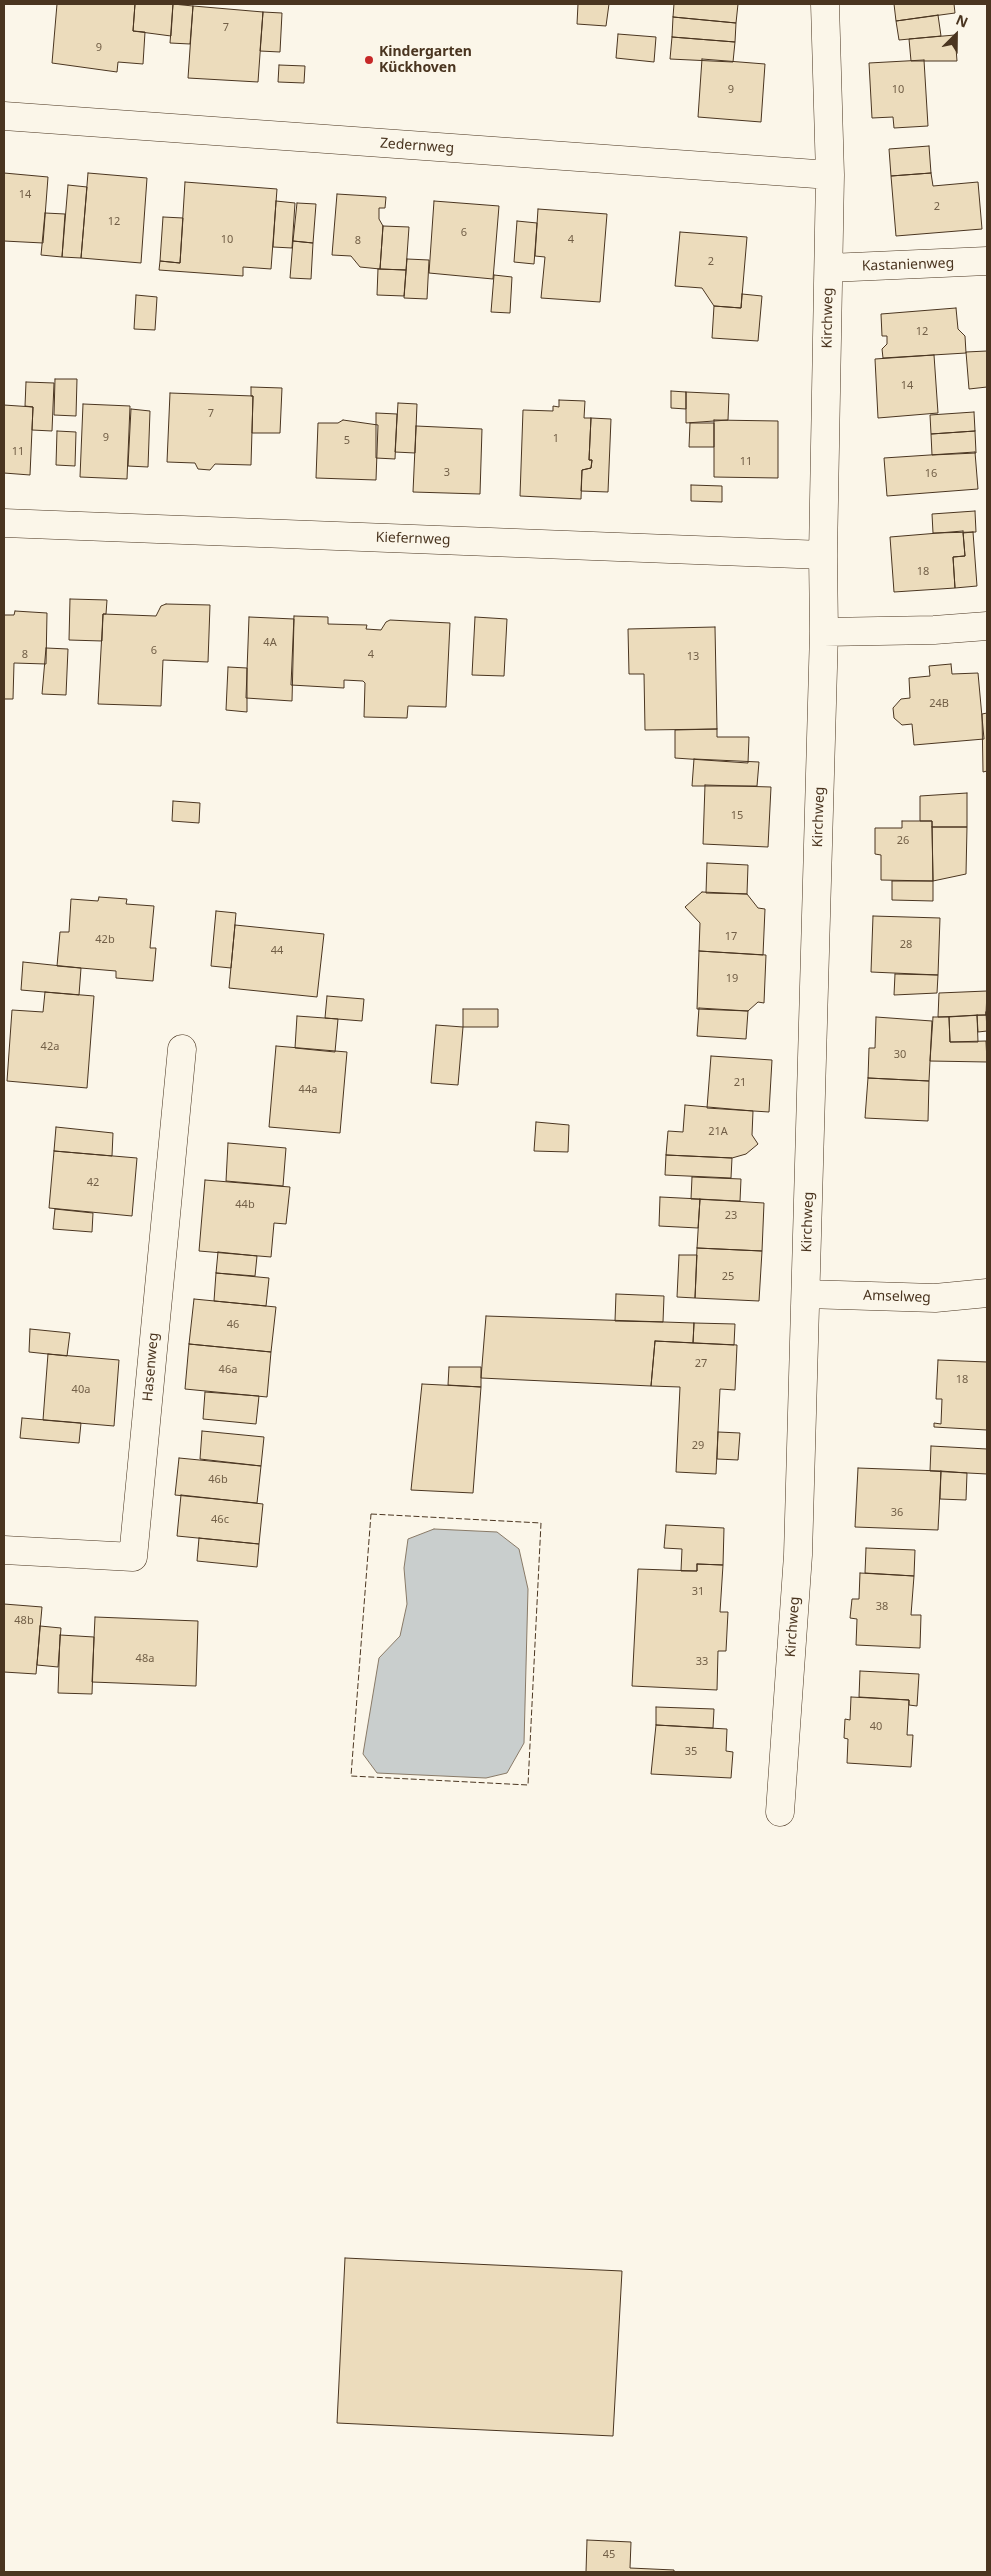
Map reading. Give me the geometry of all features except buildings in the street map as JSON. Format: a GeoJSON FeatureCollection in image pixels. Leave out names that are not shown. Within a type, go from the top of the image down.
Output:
{"type":"FeatureCollection","features":[{"type":"Feature","properties":{"kind":"street","name":"Kirchweg"},"geometry":{"type":"LineString","coordinates":[[780,1812],[798,1555],[824,632],[823,555],[830,175],[825,4]]}},
{"type":"Feature","properties":{"kind":"street","name":"Zedernweg"},"geometry":{"type":"LineString","coordinates":[[4,116],[830,175]]}},
{"type":"Feature","properties":{"kind":"street","name":"Kastanienweg"},"geometry":{"type":"LineString","coordinates":[[829,268],[987,261]]}},
{"type":"Feature","properties":{"kind":"street","name":"Kiefernweg"},"geometry":{"type":"LineString","coordinates":[[4,523],[823,555]]}},
{"type":"Feature","properties":{"kind":"street"},"geometry":{"type":"LineString","coordinates":[[824,632],[934,630],[987,626]]}},
{"type":"Feature","properties":{"kind":"street","name":"Hasenweg"},"geometry":{"type":"LineString","coordinates":[[4,1550],[133,1557],[182,1049]]}},
{"type":"Feature","properties":{"kind":"street","name":"Amselweg"},"geometry":{"type":"LineString","coordinates":[[806,1294],[935,1298],[987,1293]]}},
{"type":"Feature","properties":{"kind":"shaded area"},"geometry":{"type":"Polygon","coordinates":[[[434,1529],[497,1532],[519,1549],[528,1589],[524,1743],[507,1773],[486,1778],[377,1773],[363,1754],[379,1658],[400,1636],[407,1604],[404,1568],[408,1539],[434,1529]]]}},
{"type":"Feature","properties":{"kind":"fence"},"geometry":{"type":"LineString","coordinates":[[371,1514],[541,1523],[528,1785],[351,1776],[371,1514]]}},
{"type":"Feature","properties":{"kind":"place","name":"Kindergarten Kückhoven"},"geometry":{"type":"Point","coordinates":[369,60]}}]}
